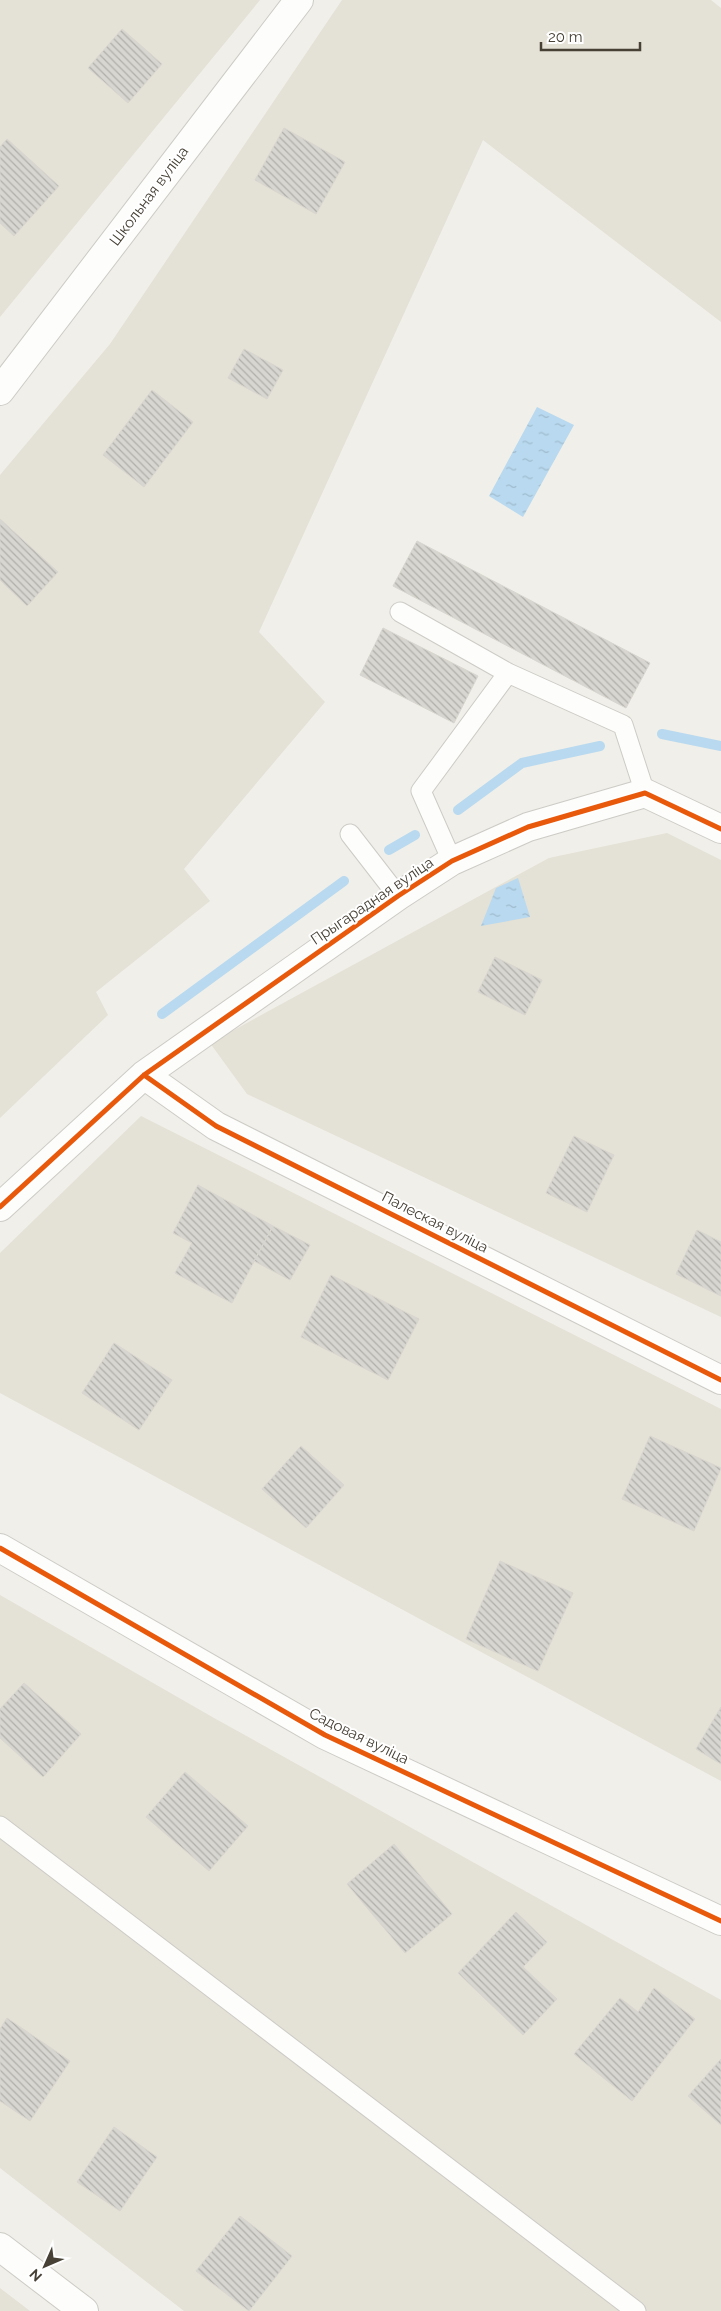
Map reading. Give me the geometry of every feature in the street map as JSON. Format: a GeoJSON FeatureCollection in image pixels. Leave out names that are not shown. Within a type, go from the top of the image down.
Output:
{"type":"FeatureCollection","features":[{"type":"Feature","properties":{"kind":"street","name":"Школьная вуліца"},"geometry":{"type":"LineString","coordinates":[[0,392],[299,0]]}},
{"type":"Feature","properties":{"kind":"street"},"geometry":{"type":"LineString","coordinates":[[645,793],[721,829]]}},
{"type":"Feature","properties":{"kind":"street","name":"Прыгарадная вуліца"},"geometry":{"type":"LineString","coordinates":[[0,1207],[144,1075],[398,896],[452,861],[528,827],[645,793]]}},
{"type":"Feature","properties":{"kind":"street","name":"Палеская вуліца"},"geometry":{"type":"LineString","coordinates":[[144,1075],[216,1126],[721,1380]]}},
{"type":"Feature","properties":{"kind":"street","name":"Садовая вуліца"},"geometry":{"type":"LineString","coordinates":[[0,1548],[325,1736],[721,1921]]}},
{"type":"Feature","properties":{"kind":"street"},"geometry":{"type":"LineString","coordinates":[[0,2247],[84,2311]]}},
{"type":"Feature","properties":{"kind":"lane"},"geometry":{"type":"LineString","coordinates":[[400,612],[508,673],[623,725],[645,793]]}},
{"type":"Feature","properties":{"kind":"lane"},"geometry":{"type":"LineString","coordinates":[[452,861],[421,791],[508,673]]}},
{"type":"Feature","properties":{"kind":"lane"},"geometry":{"type":"LineString","coordinates":[[350,834],[398,896]]}},
{"type":"Feature","properties":{"kind":"lane"},"geometry":{"type":"LineString","coordinates":[[0,1826],[636,2311]]}},
{"type":"Feature","properties":{"kind":"shaded area"},"geometry":{"type":"Polygon","coordinates":[[[0,0],[260,0],[0,317],[0,0]]]}},
{"type":"Feature","properties":{"kind":"shaded area"},"geometry":{"type":"Polygon","coordinates":[[[342,0],[711,0],[721,8],[721,322],[483,140],[259,632],[325,702],[184,869],[210,901],[96,992],[108,1015],[0,1118],[0,475],[110,344],[342,0]]]}},
{"type":"Feature","properties":{"kind":"shaded area"},"geometry":{"type":"Polygon","coordinates":[[[667,833],[721,860],[721,1317],[247,1094],[210,1043],[549,858],[667,833]]]}},
{"type":"Feature","properties":{"kind":"shaded area"},"geometry":{"type":"Polygon","coordinates":[[[141,1116],[721,1409],[721,1781],[0,1393],[0,1253],[141,1116]]]}},
{"type":"Feature","properties":{"kind":"shaded area"},"geometry":{"type":"Polygon","coordinates":[[[0,1595],[214,1718],[721,2000],[721,2311],[184,2311],[0,2168],[0,1595]]]}},
{"type":"Feature","properties":{"kind":"shaded area"},"geometry":{"type":"Polygon","coordinates":[[[0,2288],[30,2311],[0,2311],[0,2288]]]}},
{"type":"Feature","properties":{"kind":"water"},"geometry":{"type":"Polygon","coordinates":[[[537,407],[574,425],[523,517],[489,496],[537,407]]]}},
{"type":"Feature","properties":{"kind":"water"},"geometry":{"type":"Polygon","coordinates":[[[518,878],[530,917],[481,926],[496,888],[518,878]]]}},
{"type":"Feature","properties":{"kind":"building"},"geometry":{"type":"Polygon","coordinates":[[[122,29],[162,64],[128,103],[88,68],[122,29]]]}},
{"type":"Feature","properties":{"kind":"building"},"geometry":{"type":"Polygon","coordinates":[[[284,128],[345,162],[316,214],[255,180],[284,128]]]}},
{"type":"Feature","properties":{"kind":"building"},"geometry":{"type":"Polygon","coordinates":[[[7,139],[59,186],[14,236],[0,223],[0,147],[7,139]]]}},
{"type":"Feature","properties":{"kind":"building"},"geometry":{"type":"Polygon","coordinates":[[[244,349],[283,370],[267,399],[228,378],[244,349]]]}},
{"type":"Feature","properties":{"kind":"building"},"geometry":{"type":"Polygon","coordinates":[[[152,390],[193,422],[144,487],[103,455],[152,390]]]}},
{"type":"Feature","properties":{"kind":"building"},"geometry":{"type":"Polygon","coordinates":[[[0,519],[58,572],[27,606],[0,580],[0,519]]]}},
{"type":"Feature","properties":{"kind":"building"},"geometry":{"type":"Polygon","coordinates":[[[417,541],[650,663],[626,708],[393,586],[417,541]]]}},
{"type":"Feature","properties":{"kind":"building"},"geometry":{"type":"Polygon","coordinates":[[[383,628],[478,676],[454,723],[360,675],[383,628]]]}},
{"type":"Feature","properties":{"kind":"building"},"geometry":{"type":"Polygon","coordinates":[[[495,957],[542,980],[525,1015],[478,992],[495,957]]]}},
{"type":"Feature","properties":{"kind":"building"},"geometry":{"type":"Polygon","coordinates":[[[574,1136],[614,1155],[587,1212],[546,1193],[574,1136]]]}},
{"type":"Feature","properties":{"kind":"building"},"geometry":{"type":"Polygon","coordinates":[[[198,1185],[273,1226],[232,1303],[175,1273],[192,1243],[173,1233],[198,1185]]]}},
{"type":"Feature","properties":{"kind":"building"},"geometry":{"type":"Polygon","coordinates":[[[273,1226],[310,1245],[290,1280],[254,1261],[273,1226]]]}},
{"type":"Feature","properties":{"kind":"building"},"geometry":{"type":"Polygon","coordinates":[[[697,1230],[721,1242],[721,1296],[676,1274],[697,1230]]]}},
{"type":"Feature","properties":{"kind":"building"},"geometry":{"type":"Polygon","coordinates":[[[331,1275],[419,1319],[388,1380],[301,1337],[331,1275]]]}},
{"type":"Feature","properties":{"kind":"building"},"geometry":{"type":"Polygon","coordinates":[[[114,1343],[172,1380],[139,1430],[82,1393],[114,1343]]]}},
{"type":"Feature","properties":{"kind":"building"},"geometry":{"type":"Polygon","coordinates":[[[650,1436],[721,1468],[694,1531],[622,1499],[650,1436]]]}},
{"type":"Feature","properties":{"kind":"building"},"geometry":{"type":"Polygon","coordinates":[[[301,1446],[344,1485],[306,1528],[262,1489],[301,1446]]]}},
{"type":"Feature","properties":{"kind":"building"},"geometry":{"type":"Polygon","coordinates":[[[500,1561],[573,1593],[538,1671],[466,1639],[500,1561]]]}},
{"type":"Feature","properties":{"kind":"building"},"geometry":{"type":"Polygon","coordinates":[[[24,1683],[81,1734],[43,1777],[0,1738],[0,1709],[24,1683]]]}},
{"type":"Feature","properties":{"kind":"building"},"geometry":{"type":"Polygon","coordinates":[[[721,1707],[721,1764],[696,1749],[721,1707]]]}},
{"type":"Feature","properties":{"kind":"building"},"geometry":{"type":"Polygon","coordinates":[[[185,1772],[248,1826],[209,1871],[146,1817],[185,1772]]]}},
{"type":"Feature","properties":{"kind":"building"},"geometry":{"type":"Polygon","coordinates":[[[394,1844],[452,1914],[405,1953],[347,1884],[394,1844]]]}},
{"type":"Feature","properties":{"kind":"building"},"geometry":{"type":"Polygon","coordinates":[[[516,1912],[547,1942],[523,1967],[557,1999],[523,2035],[458,1973],[516,1912]]]}},
{"type":"Feature","properties":{"kind":"building"},"geometry":{"type":"Polygon","coordinates":[[[654,1988],[695,2019],[632,2101],[574,2054],[620,1998],[638,2012],[654,1988]]]}},
{"type":"Feature","properties":{"kind":"building"},"geometry":{"type":"Polygon","coordinates":[[[7,2018],[70,2061],[30,2121],[0,2101],[0,2029],[7,2018]]]}},
{"type":"Feature","properties":{"kind":"building"},"geometry":{"type":"Polygon","coordinates":[[[721,2059],[721,2125],[688,2096],[721,2059]]]}},
{"type":"Feature","properties":{"kind":"building"},"geometry":{"type":"Polygon","coordinates":[[[114,2127],[157,2157],[120,2211],[77,2182],[114,2127]]]}},
{"type":"Feature","properties":{"kind":"building"},"geometry":{"type":"Polygon","coordinates":[[[240,2216],[292,2256],[249,2311],[196,2271],[240,2216]]]}},
{"type":"Feature","properties":{"kind":"waterway"},"geometry":{"type":"LineString","coordinates":[[662,734],[721,746]]}},
{"type":"Feature","properties":{"kind":"waterway"},"geometry":{"type":"LineString","coordinates":[[458,810],[522,763],[600,746]]}},
{"type":"Feature","properties":{"kind":"waterway"},"geometry":{"type":"LineString","coordinates":[[389,850],[415,835]]}},
{"type":"Feature","properties":{"kind":"waterway"},"geometry":{"type":"LineString","coordinates":[[162,1014],[344,881]]}},
{"type":"Feature","properties":{"kind":"cycle path"},"geometry":{"type":"LineString","coordinates":[[0,1207],[144,1075],[398,896],[452,861],[528,827],[645,793],[721,829]]}},
{"type":"Feature","properties":{"kind":"cycle path"},"geometry":{"type":"LineString","coordinates":[[144,1075],[216,1126],[721,1380]]}},
{"type":"Feature","properties":{"kind":"cycle path"},"geometry":{"type":"LineString","coordinates":[[0,1548],[325,1735],[721,1921]]}}]}
